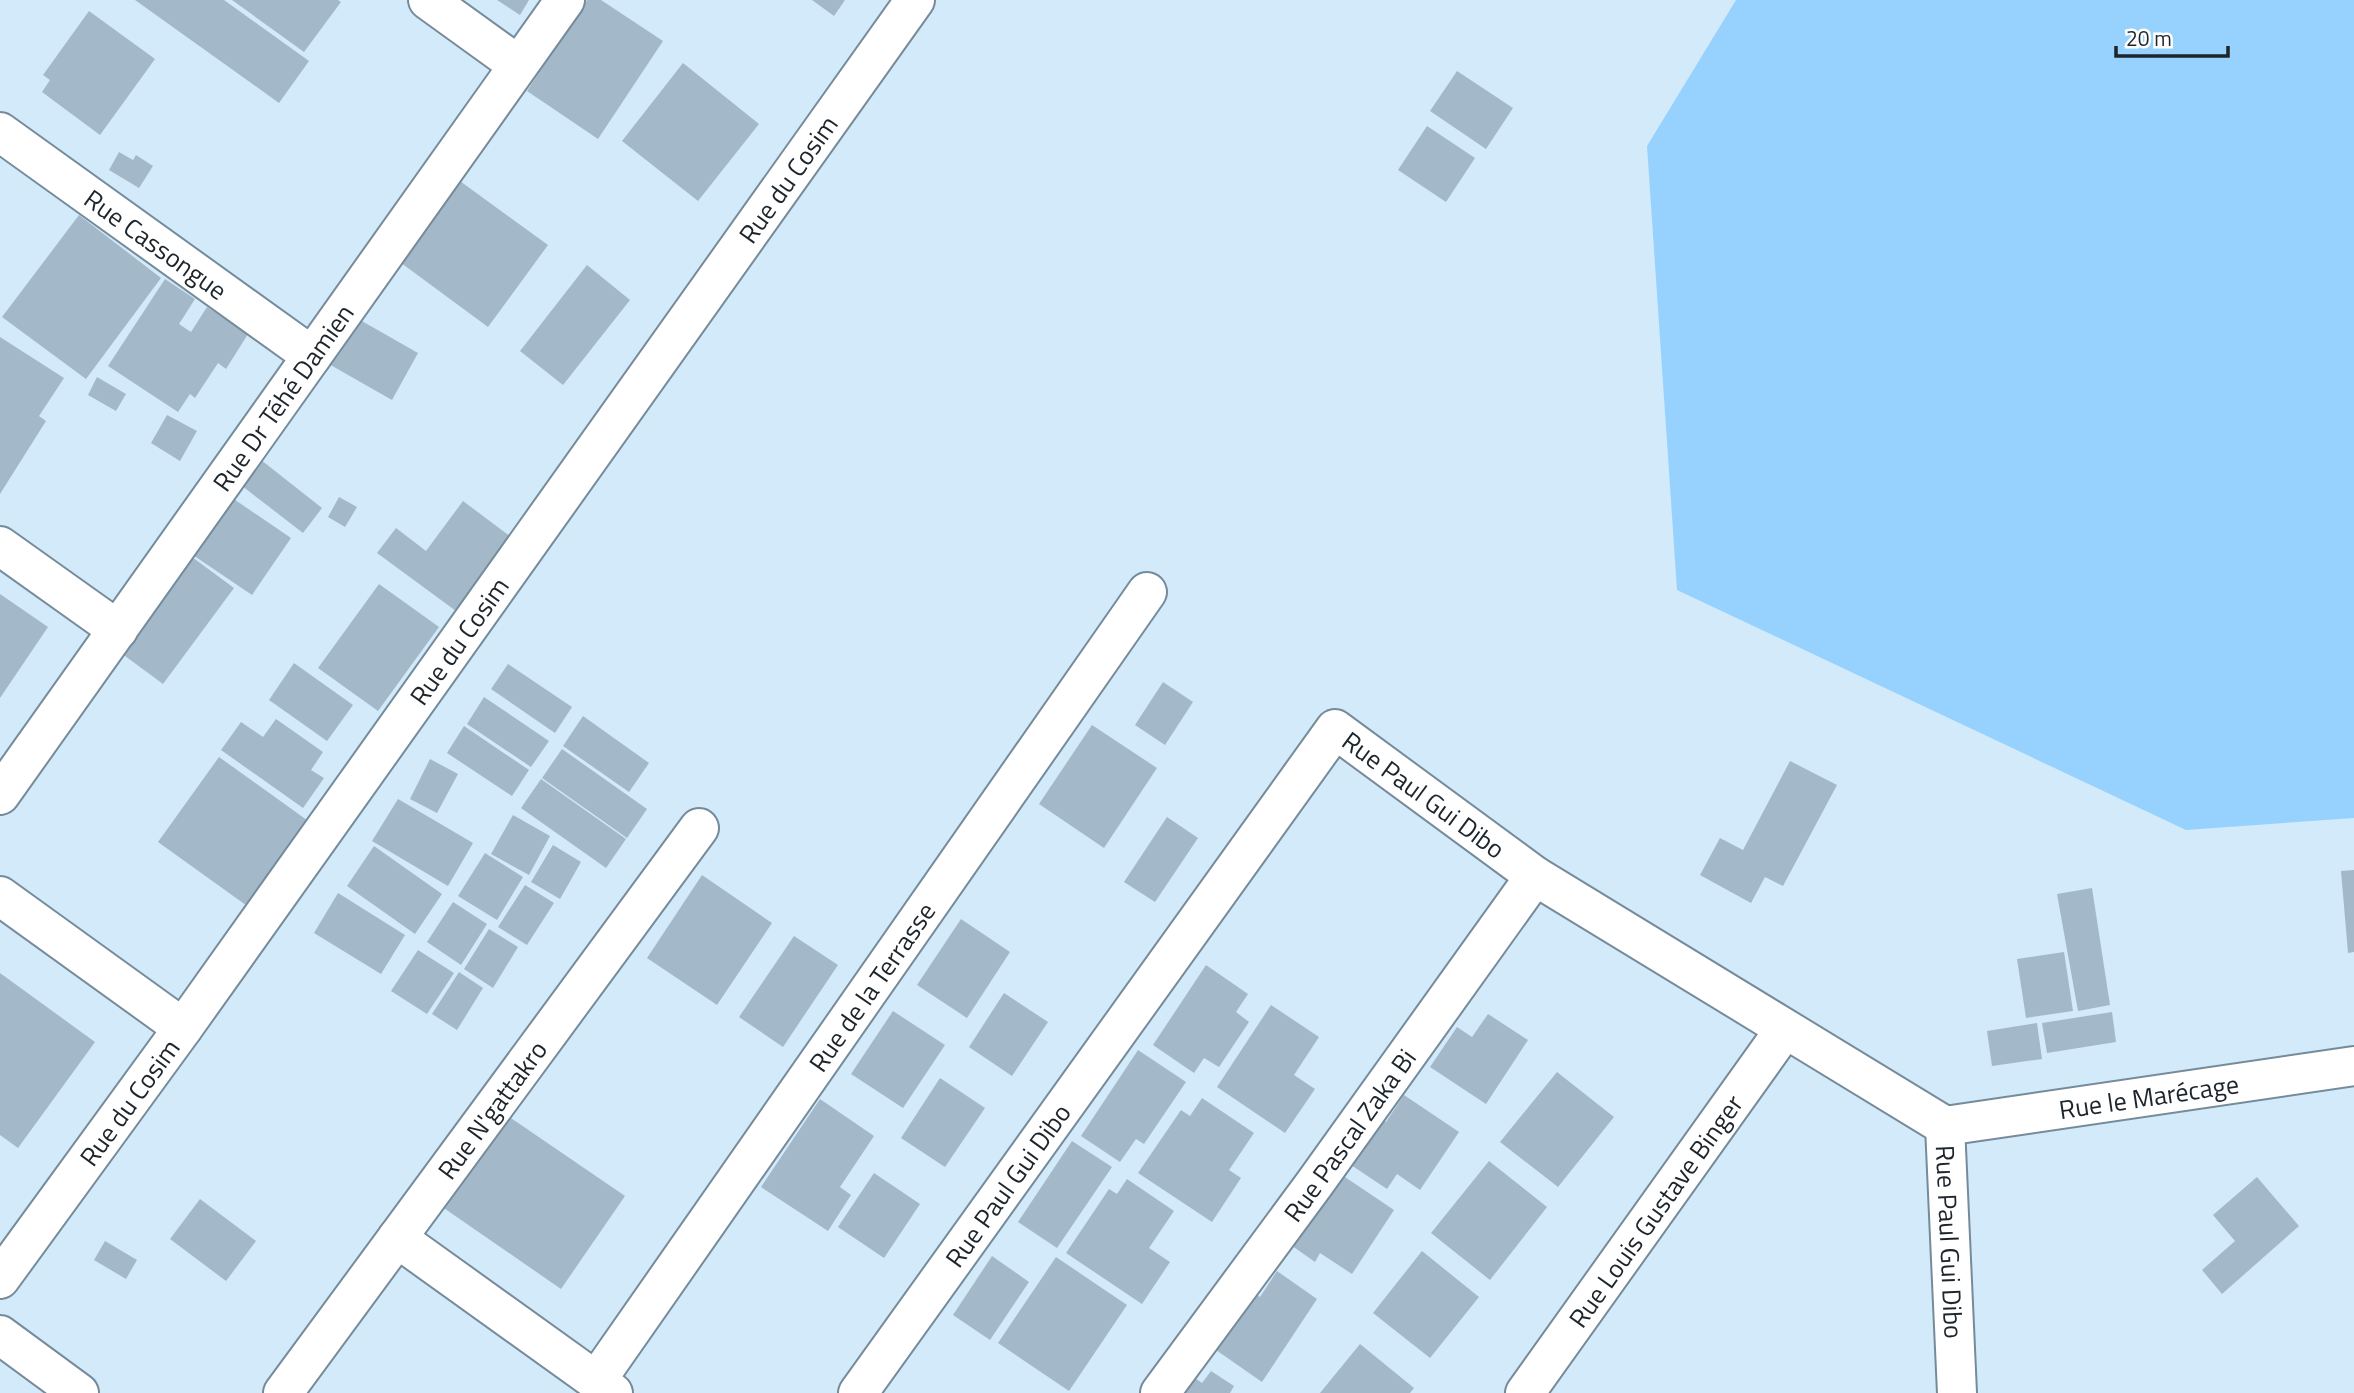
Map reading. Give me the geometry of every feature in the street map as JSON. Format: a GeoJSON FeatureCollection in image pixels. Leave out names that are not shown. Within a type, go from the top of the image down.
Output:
{"type":"FeatureCollection","features":[{"type":"Feature","properties":{"kind":"street"},"geometry":{"type":"LineString","coordinates":[[428,0],[518,65]]}},
{"type":"Feature","properties":{"kind":"street","name":"Rue Dr Téhé Damien"},"geometry":{"type":"LineString","coordinates":[[0,795],[565,0]]}},
{"type":"Feature","properties":{"kind":"street","name":"Rue du Cosim"},"geometry":{"type":"LineString","coordinates":[[0,1279],[183,1028],[915,0]]}},
{"type":"Feature","properties":{"kind":"street","name":"Rue Cassongue"},"geometry":{"type":"LineString","coordinates":[[0,132],[312,356]]}},
{"type":"Feature","properties":{"kind":"street"},"geometry":{"type":"LineString","coordinates":[[0,546],[118,630]]}},
{"type":"Feature","properties":{"kind":"street","name":"Rue de la Terrasse"},"geometry":{"type":"LineString","coordinates":[[605,1387],[1147,592]]}},
{"type":"Feature","properties":{"kind":"street","name":"Rue Paul Gui Dibo"},"geometry":{"type":"LineString","coordinates":[[858,1393],[1335,729],[1535,876],[1945,1126],[1957,1393]]}},
{"type":"Feature","properties":{"kind":"street","name":"Rue N'gattakro"},"geometry":{"type":"LineString","coordinates":[[283,1393],[699,828]]}},
{"type":"Feature","properties":{"kind":"street","name":"Rue Pascal Zaka Bi"},"geometry":{"type":"LineString","coordinates":[[1160,1393],[1315,1183],[1535,876]]}},
{"type":"Feature","properties":{"kind":"street"},"geometry":{"type":"LineString","coordinates":[[0,896],[183,1028]]}},
{"type":"Feature","properties":{"kind":"street","name":"Rue Louis Gustave Binger"},"geometry":{"type":"LineString","coordinates":[[1525,1393],[1785,1029]]}},
{"type":"Feature","properties":{"kind":"street","name":"Rue le Marécage"},"geometry":{"type":"LineString","coordinates":[[1945,1126],[2354,1066]]}},
{"type":"Feature","properties":{"kind":"street"},"geometry":{"type":"LineString","coordinates":[[397,1238],[605,1387]]}},
{"type":"Feature","properties":{"kind":"street"},"geometry":{"type":"LineString","coordinates":[[0,1335],[79,1393]]}},
{"type":"Feature","properties":{"kind":"shaded area"},"geometry":{"type":"Polygon","coordinates":[[[1736,0],[2354,0],[2354,818],[2186,830],[1677,590],[1647,146],[1736,0]]]}},
{"type":"Feature","properties":{"kind":"building"},"geometry":{"type":"Polygon","coordinates":[[[135,0],[224,0],[309,61],[279,103],[135,0]]]}},
{"type":"Feature","properties":{"kind":"building"},"geometry":{"type":"Polygon","coordinates":[[[232,0],[338,0],[341,2],[304,52],[232,0]]]}},
{"type":"Feature","properties":{"kind":"building"},"geometry":{"type":"Polygon","coordinates":[[[497,0],[529,0],[520,15],[497,0]]]}},
{"type":"Feature","properties":{"kind":"building"},"geometry":{"type":"Polygon","coordinates":[[[587,0],[601,0],[663,41],[598,139],[527,91],[587,0]]]}},
{"type":"Feature","properties":{"kind":"building"},"geometry":{"type":"Polygon","coordinates":[[[812,0],[845,0],[834,16],[812,0]]]}},
{"type":"Feature","properties":{"kind":"building"},"geometry":{"type":"Polygon","coordinates":[[[89,11],[155,59],[100,135],[42,92],[50,80],[43,75],[89,11]]]}},
{"type":"Feature","properties":{"kind":"building"},"geometry":{"type":"Polygon","coordinates":[[[683,63],[759,124],[698,201],[622,141],[683,63]]]}},
{"type":"Feature","properties":{"kind":"building"},"geometry":{"type":"Polygon","coordinates":[[[1457,71],[1513,108],[1486,149],[1430,111],[1457,71]]]}},
{"type":"Feature","properties":{"kind":"building"},"geometry":{"type":"Polygon","coordinates":[[[1427,126],[1475,158],[1446,202],[1398,170],[1427,126]]]}},
{"type":"Feature","properties":{"kind":"building"},"geometry":{"type":"Polygon","coordinates":[[[119,152],[133,160],[136,155],[153,166],[139,188],[109,170],[119,152]]]}},
{"type":"Feature","properties":{"kind":"building"},"geometry":{"type":"Polygon","coordinates":[[[453,176],[548,245],[488,327],[393,257],[453,176]]]}},
{"type":"Feature","properties":{"kind":"building"},"geometry":{"type":"Polygon","coordinates":[[[79,215],[161,278],[86,379],[2,317],[79,215]]]}},
{"type":"Feature","properties":{"kind":"building"},"geometry":{"type":"Polygon","coordinates":[[[587,265],[630,300],[563,385],[520,351],[587,265]]]}},
{"type":"Feature","properties":{"kind":"building"},"geometry":{"type":"Polygon","coordinates":[[[165,279],[195,299],[179,324],[191,332],[207,307],[248,334],[226,369],[218,363],[195,398],[190,394],[178,412],[108,366],[165,279]]]}},
{"type":"Feature","properties":{"kind":"building"},"geometry":{"type":"Polygon","coordinates":[[[353,316],[418,353],[392,400],[327,363],[353,316]]]}},
{"type":"Feature","properties":{"kind":"building"},"geometry":{"type":"Polygon","coordinates":[[[0,337],[64,378],[39,416],[46,421],[0,494],[0,337]]]}},
{"type":"Feature","properties":{"kind":"building"},"geometry":{"type":"Polygon","coordinates":[[[97,377],[126,394],[116,411],[88,395],[97,377]]]}},
{"type":"Feature","properties":{"kind":"building"},"geometry":{"type":"Polygon","coordinates":[[[167,415],[197,431],[180,461],[151,443],[167,415]]]}},
{"type":"Feature","properties":{"kind":"building"},"geometry":{"type":"Polygon","coordinates":[[[256,456],[322,508],[303,533],[237,482],[256,456]]]}},
{"type":"Feature","properties":{"kind":"building"},"geometry":{"type":"Polygon","coordinates":[[[222,491],[291,538],[252,595],[184,549],[222,491]]]}},
{"type":"Feature","properties":{"kind":"building"},"geometry":{"type":"Polygon","coordinates":[[[339,497],[357,507],[345,527],[328,517],[339,497]]]}},
{"type":"Feature","properties":{"kind":"building"},"geometry":{"type":"Polygon","coordinates":[[[463,501],[511,537],[456,611],[377,553],[396,528],[426,551],[463,501]]]}},
{"type":"Feature","properties":{"kind":"building"},"geometry":{"type":"Polygon","coordinates":[[[192,557],[234,588],[163,684],[121,653],[192,557]]]}},
{"type":"Feature","properties":{"kind":"building"},"geometry":{"type":"Polygon","coordinates":[[[379,584],[439,627],[378,711],[318,668],[379,584]]]}},
{"type":"Feature","properties":{"kind":"building"},"geometry":{"type":"Polygon","coordinates":[[[0,594],[48,627],[0,698],[0,594]]]}},
{"type":"Feature","properties":{"kind":"building"},"geometry":{"type":"Polygon","coordinates":[[[294,663],[353,705],[327,741],[269,700],[294,663]]]}},
{"type":"Feature","properties":{"kind":"building"},"geometry":{"type":"Polygon","coordinates":[[[508,664],[572,707],[555,733],[491,689],[508,664]]]}},
{"type":"Feature","properties":{"kind":"building"},"geometry":{"type":"Polygon","coordinates":[[[1163,682],[1193,702],[1165,745],[1135,725],[1163,682]]]}},
{"type":"Feature","properties":{"kind":"building"},"geometry":{"type":"Polygon","coordinates":[[[484,697],[549,741],[531,767],[467,724],[484,697]]]}},
{"type":"Feature","properties":{"kind":"building"},"geometry":{"type":"Polygon","coordinates":[[[583,716],[649,763],[629,792],[563,746],[583,716]]]}},
{"type":"Feature","properties":{"kind":"building"},"geometry":{"type":"Polygon","coordinates":[[[276,719],[323,752],[311,770],[324,778],[303,808],[221,750],[241,722],[263,737],[276,719]]]}},
{"type":"Feature","properties":{"kind":"building"},"geometry":{"type":"Polygon","coordinates":[[[1092,725],[1157,768],[1104,848],[1039,804],[1092,725]]]}},
{"type":"Feature","properties":{"kind":"building"},"geometry":{"type":"Polygon","coordinates":[[[464,726],[529,770],[512,796],[447,753],[464,726]]]}},
{"type":"Feature","properties":{"kind":"building"},"geometry":{"type":"Polygon","coordinates":[[[562,749],[647,809],[627,838],[542,778],[562,749]]]}},
{"type":"Feature","properties":{"kind":"building"},"geometry":{"type":"Polygon","coordinates":[[[219,757],[311,823],[250,908],[158,842],[219,757]]]}},
{"type":"Feature","properties":{"kind":"building"},"geometry":{"type":"Polygon","coordinates":[[[430,759],[458,774],[437,813],[410,799],[430,759]]]}},
{"type":"Feature","properties":{"kind":"building"},"geometry":{"type":"Polygon","coordinates":[[[1790,761],[1837,785],[1783,886],[1765,877],[1751,903],[1700,875],[1720,838],[1743,850],[1790,761]]]}},
{"type":"Feature","properties":{"kind":"building"},"geometry":{"type":"Polygon","coordinates":[[[541,779],[626,839],[606,868],[521,808],[541,779]]]}},
{"type":"Feature","properties":{"kind":"building"},"geometry":{"type":"Polygon","coordinates":[[[398,799],[473,843],[448,886],[372,841],[398,799]]]}},
{"type":"Feature","properties":{"kind":"building"},"geometry":{"type":"Polygon","coordinates":[[[513,815],[550,836],[529,875],[491,854],[513,815]]]}},
{"type":"Feature","properties":{"kind":"building"},"geometry":{"type":"Polygon","coordinates":[[[1167,817],[1198,838],[1155,902],[1124,882],[1167,817]]]}},
{"type":"Feature","properties":{"kind":"building"},"geometry":{"type":"Polygon","coordinates":[[[553,845],[581,862],[560,899],[531,882],[553,845]]]}},
{"type":"Feature","properties":{"kind":"building"},"geometry":{"type":"Polygon","coordinates":[[[374,846],[442,894],[415,934],[347,886],[374,846]]]}},
{"type":"Feature","properties":{"kind":"building"},"geometry":{"type":"Polygon","coordinates":[[[485,853],[523,877],[497,920],[458,896],[485,853]]]}},
{"type":"Feature","properties":{"kind":"building"},"geometry":{"type":"Polygon","coordinates":[[[2354,870],[2354,952],[2348,953],[2341,871],[2354,870]]]}},
{"type":"Feature","properties":{"kind":"building"},"geometry":{"type":"Polygon","coordinates":[[[702,875],[772,923],[717,1005],[647,958],[702,875]]]}},
{"type":"Feature","properties":{"kind":"building"},"geometry":{"type":"Polygon","coordinates":[[[525,885],[554,903],[527,945],[498,927],[525,885]]]}},
{"type":"Feature","properties":{"kind":"building"},"geometry":{"type":"Polygon","coordinates":[[[2092,888],[2110,1005],[2078,1011],[2057,894],[2092,888]]]}},
{"type":"Feature","properties":{"kind":"building"},"geometry":{"type":"Polygon","coordinates":[[[338,893],[405,935],[381,974],[314,933],[338,893]]]}},
{"type":"Feature","properties":{"kind":"building"},"geometry":{"type":"Polygon","coordinates":[[[453,902],[487,924],[461,965],[427,942],[453,902]]]}},
{"type":"Feature","properties":{"kind":"building"},"geometry":{"type":"Polygon","coordinates":[[[961,919],[1010,952],[967,1018],[917,985],[961,919]]]}},
{"type":"Feature","properties":{"kind":"building"},"geometry":{"type":"Polygon","coordinates":[[[489,929],[518,947],[493,988],[464,969],[489,929]]]}},
{"type":"Feature","properties":{"kind":"building"},"geometry":{"type":"Polygon","coordinates":[[[794,936],[838,965],[783,1047],[739,1017],[794,936]]]}},
{"type":"Feature","properties":{"kind":"building"},"geometry":{"type":"Polygon","coordinates":[[[418,950],[454,973],[427,1014],[391,991],[418,950]]]}},
{"type":"Feature","properties":{"kind":"building"},"geometry":{"type":"Polygon","coordinates":[[[2064,952],[2073,1011],[2026,1018],[2017,959],[2064,952]]]}},
{"type":"Feature","properties":{"kind":"building"},"geometry":{"type":"Polygon","coordinates":[[[1206,965],[1248,994],[1236,1012],[1249,1022],[1219,1067],[1204,1058],[1194,1073],[1153,1045],[1206,965]]]}},
{"type":"Feature","properties":{"kind":"building"},"geometry":{"type":"Polygon","coordinates":[[[459,972],[483,988],[457,1030],[432,1014],[459,972]]]}},
{"type":"Feature","properties":{"kind":"building"},"geometry":{"type":"Polygon","coordinates":[[[0,973],[95,1042],[18,1148],[0,1135],[0,973]]]}},
{"type":"Feature","properties":{"kind":"building"},"geometry":{"type":"Polygon","coordinates":[[[1004,993],[1048,1022],[1012,1076],[969,1047],[1004,993]]]}},
{"type":"Feature","properties":{"kind":"building"},"geometry":{"type":"Polygon","coordinates":[[[1271,1005],[1319,1037],[1294,1075],[1315,1089],[1285,1133],[1217,1087],[1271,1005]]]}},
{"type":"Feature","properties":{"kind":"building"},"geometry":{"type":"Polygon","coordinates":[[[893,1011],[945,1045],[903,1108],[851,1074],[893,1011]]]}},
{"type":"Feature","properties":{"kind":"building"},"geometry":{"type":"Polygon","coordinates":[[[2112,1012],[2116,1042],[2047,1053],[2042,1023],[2112,1012]]]}},
{"type":"Feature","properties":{"kind":"building"},"geometry":{"type":"Polygon","coordinates":[[[1488,1014],[1528,1040],[1486,1104],[1430,1067],[1457,1027],[1472,1037],[1488,1014]]]}},
{"type":"Feature","properties":{"kind":"building"},"geometry":{"type":"Polygon","coordinates":[[[2037,1023],[2042,1059],[1992,1066],[1987,1031],[2037,1023]]]}},
{"type":"Feature","properties":{"kind":"building"},"geometry":{"type":"Polygon","coordinates":[[[1138,1050],[1186,1082],[1144,1144],[1136,1139],[1120,1162],[1081,1136],[1138,1050]]]}},
{"type":"Feature","properties":{"kind":"building"},"geometry":{"type":"Polygon","coordinates":[[[1557,1072],[1614,1117],[1558,1187],[1500,1142],[1557,1072]]]}},
{"type":"Feature","properties":{"kind":"building"},"geometry":{"type":"Polygon","coordinates":[[[940,1078],[985,1108],[945,1167],[901,1138],[940,1078]]]}},
{"type":"Feature","properties":{"kind":"building"},"geometry":{"type":"Polygon","coordinates":[[[1404,1095],[1459,1132],[1420,1190],[1397,1174],[1387,1189],[1345,1161],[1375,1115],[1386,1122],[1404,1095]]]}},
{"type":"Feature","properties":{"kind":"building"},"geometry":{"type":"Polygon","coordinates":[[[1202,1098],[1254,1133],[1229,1170],[1241,1178],[1212,1222],[1138,1173],[1181,1110],[1190,1116],[1202,1098]]]}},
{"type":"Feature","properties":{"kind":"building"},"geometry":{"type":"Polygon","coordinates":[[[820,1099],[874,1136],[840,1187],[851,1195],[828,1231],[761,1187],[820,1099]]]}},
{"type":"Feature","properties":{"kind":"building"},"geometry":{"type":"Polygon","coordinates":[[[502,1112],[625,1196],[561,1289],[438,1204],[502,1112]]]}},
{"type":"Feature","properties":{"kind":"building"},"geometry":{"type":"Polygon","coordinates":[[[1072,1141],[1112,1167],[1057,1248],[1018,1222],[1072,1141]]]}},
{"type":"Feature","properties":{"kind":"building"},"geometry":{"type":"Polygon","coordinates":[[[1489,1161],[1547,1207],[1490,1280],[1431,1233],[1489,1161]]]}},
{"type":"Feature","properties":{"kind":"building"},"geometry":{"type":"Polygon","coordinates":[[[1336,1171],[1394,1210],[1352,1274],[1320,1253],[1315,1262],[1288,1243],[1336,1171]]]}},
{"type":"Feature","properties":{"kind":"building"},"geometry":{"type":"Polygon","coordinates":[[[874,1173],[920,1204],[884,1258],[838,1227],[874,1173]]]}},
{"type":"Feature","properties":{"kind":"building"},"geometry":{"type":"Polygon","coordinates":[[[2257,1177],[2299,1226],[2222,1294],[2202,1270],[2235,1241],[2213,1215],[2257,1177]]]}},
{"type":"Feature","properties":{"kind":"building"},"geometry":{"type":"Polygon","coordinates":[[[1127,1179],[1174,1211],[1149,1248],[1170,1262],[1142,1304],[1066,1253],[1109,1189],[1117,1194],[1127,1179]]]}},
{"type":"Feature","properties":{"kind":"building"},"geometry":{"type":"Polygon","coordinates":[[[200,1199],[256,1241],[226,1281],[170,1239],[200,1199]]]}},
{"type":"Feature","properties":{"kind":"building"},"geometry":{"type":"Polygon","coordinates":[[[105,1241],[137,1260],[126,1279],[94,1260],[105,1241]]]}},
{"type":"Feature","properties":{"kind":"building"},"geometry":{"type":"Polygon","coordinates":[[[1422,1251],[1479,1297],[1430,1358],[1373,1313],[1422,1251]]]}},
{"type":"Feature","properties":{"kind":"building"},"geometry":{"type":"Polygon","coordinates":[[[992,1256],[1029,1282],[990,1340],[953,1315],[992,1256]]]}},
{"type":"Feature","properties":{"kind":"building"},"geometry":{"type":"Polygon","coordinates":[[[1056,1257],[1127,1305],[1069,1391],[998,1343],[1056,1257]]]}},
{"type":"Feature","properties":{"kind":"building"},"geometry":{"type":"Polygon","coordinates":[[[1277,1271],[1317,1299],[1262,1382],[1216,1350],[1233,1324],[1244,1286],[1260,1297],[1277,1271]]]}},
{"type":"Feature","properties":{"kind":"building"},"geometry":{"type":"Polygon","coordinates":[[[1360,1344],[1414,1388],[1410,1393],[1320,1393],[1360,1344]]]}},
{"type":"Feature","properties":{"kind":"building"},"geometry":{"type":"Polygon","coordinates":[[[1211,1371],[1234,1386],[1230,1393],[1174,1393],[1178,1387],[1186,1392],[1195,1378],[1202,1383],[1211,1371]]]}}]}
